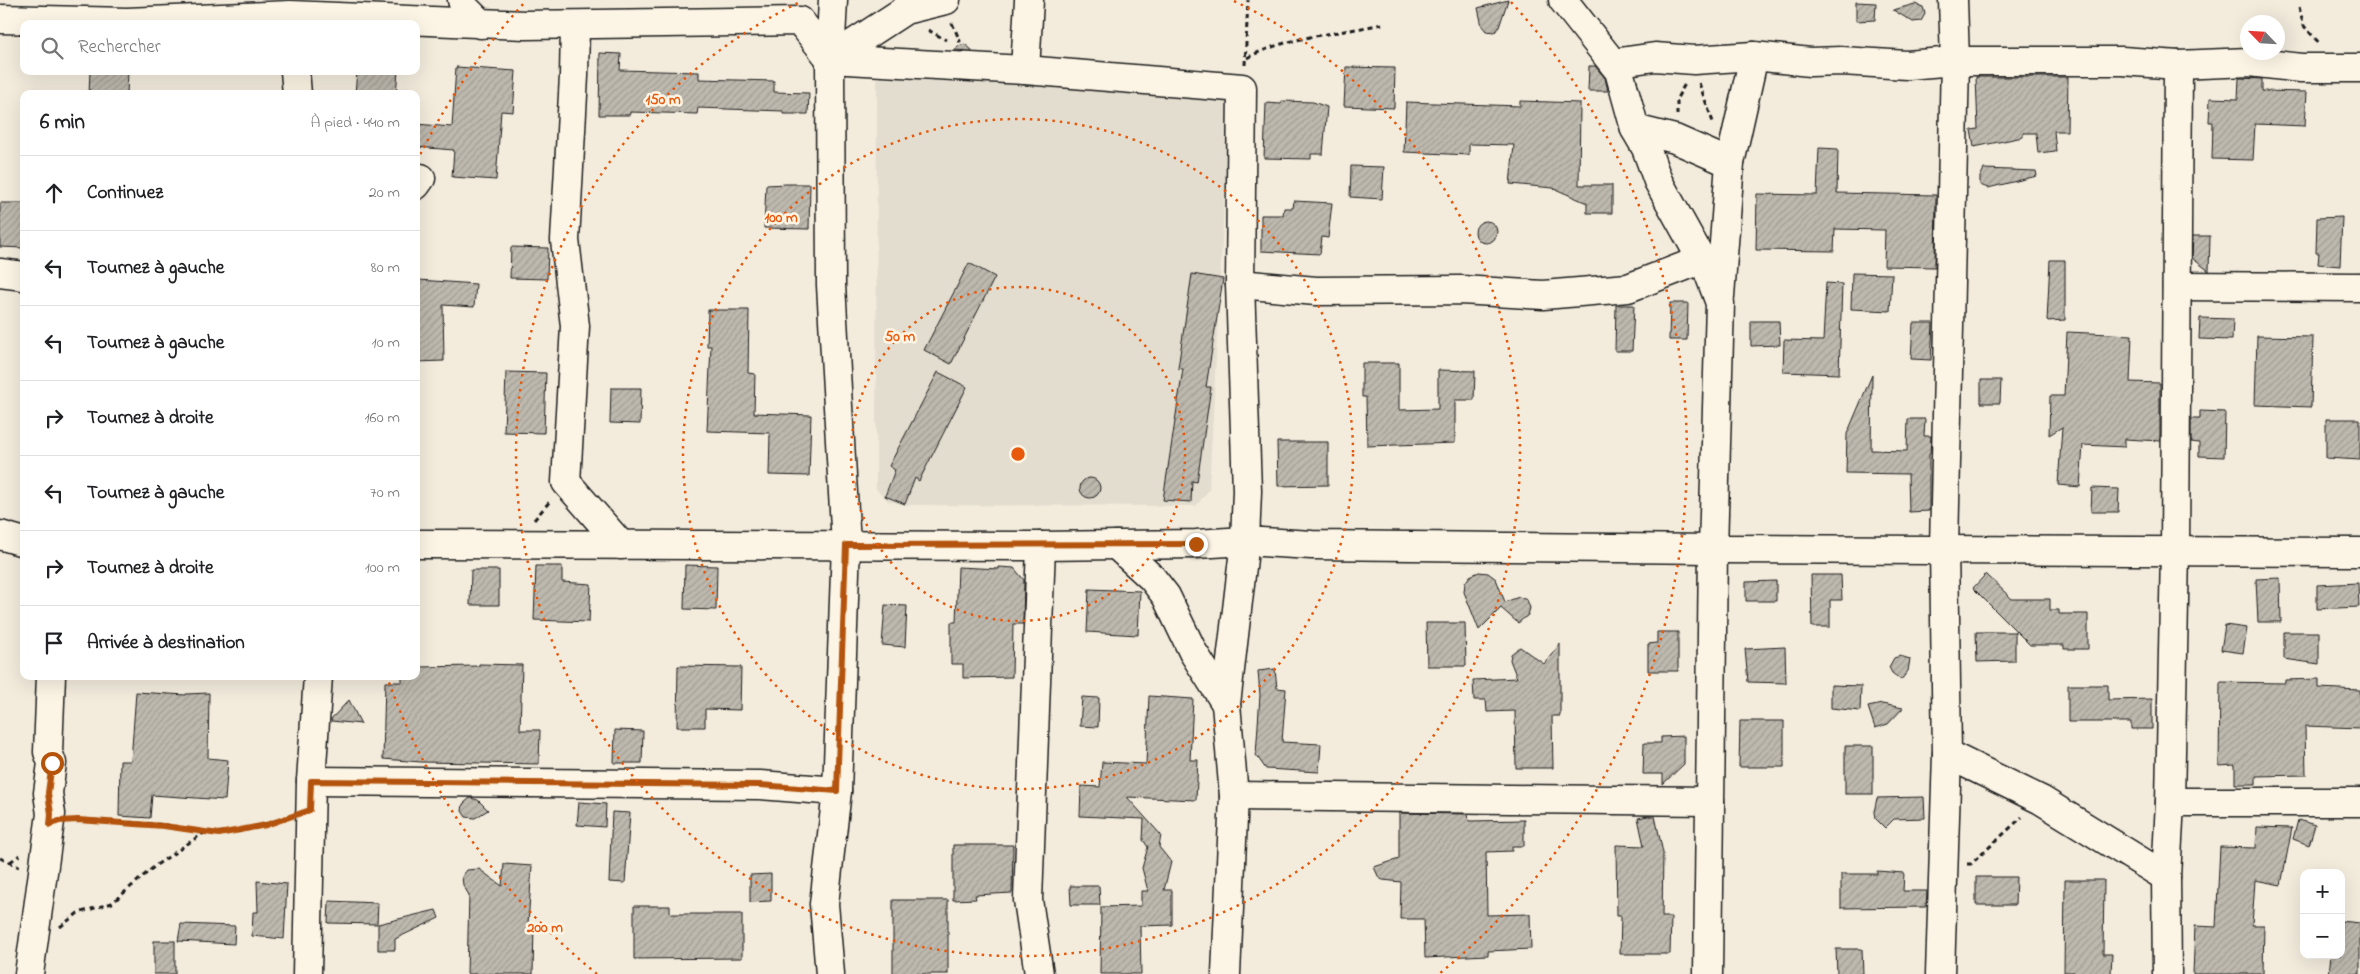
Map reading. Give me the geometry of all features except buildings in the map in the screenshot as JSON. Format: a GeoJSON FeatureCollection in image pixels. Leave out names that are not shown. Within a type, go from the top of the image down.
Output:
{"type":"FeatureCollection","features":[{"type":"Feature","properties":{"kind":"street"},"geometry":{"type":"LineString","coordinates":[[462,0],[464,7],[481,24]]}},
{"type":"Feature","properties":{"kind":"street"},"geometry":{"type":"LineString","coordinates":[[830,974],[824,904],[837,791],[846,545],[831,285],[830,59],[833,0]]}},
{"type":"Feature","properties":{"kind":"street"},"geometry":{"type":"LineString","coordinates":[[830,59],[905,10],[946,0]]}},
{"type":"Feature","properties":{"kind":"street"},"geometry":{"type":"LineString","coordinates":[[1026,70],[1029,0]]}},
{"type":"Feature","properties":{"kind":"street"},"geometry":{"type":"LineString","coordinates":[[1563,0],[1619,70],[1635,129],[1646,148],[1658,181],[1708,271],[1720,303]]}},
{"type":"Feature","properties":{"kind":"street"},"geometry":{"type":"LineString","coordinates":[[1940,974],[1947,754],[1944,548],[1955,61],[1954,0]]}},
{"type":"Feature","properties":{"kind":"street"},"geometry":{"type":"LineString","coordinates":[[163,20],[290,13],[412,20]]}},
{"type":"Feature","properties":{"kind":"street"},"geometry":{"type":"LineString","coordinates":[[0,19],[42,20]]}},
{"type":"Feature","properties":{"kind":"street"},"geometry":{"type":"LineString","coordinates":[[420,20],[575,26],[800,22],[830,59],[1026,70],[1242,88],[1240,284],[1248,490],[1245,541],[1226,704],[1234,796],[1226,974]]}},
{"type":"Feature","properties":{"kind":"street"},"geometry":{"type":"LineString","coordinates":[[575,26],[565,240],[575,326],[566,482],[621,545]]}},
{"type":"Feature","properties":{"kind":"street"},"geometry":{"type":"LineString","coordinates":[[1613,63],[1655,57],[1694,64],[1754,56],[1810,62],[1842,61],[1907,66],[1955,61],[2122,61],[2178,65],[2249,62],[2301,68],[2351,68]]}},
{"type":"Feature","properties":{"kind":"street"},"geometry":{"type":"LineString","coordinates":[[1708,974],[1722,159],[1754,56]]}},
{"type":"Feature","properties":{"kind":"street"},"geometry":{"type":"LineString","coordinates":[[2167,974],[2166,878],[2170,802],[2175,551],[2178,65]]}},
{"type":"Feature","properties":{"kind":"street"},"geometry":{"type":"LineString","coordinates":[[295,75],[297,90]]}},
{"type":"Feature","properties":{"kind":"street"},"geometry":{"type":"LineString","coordinates":[[1635,129],[1675,139],[1722,159]]}},
{"type":"Feature","properties":{"kind":"street"},"geometry":{"type":"LineString","coordinates":[[1240,284],[1316,291],[1461,290],[1542,295],[1628,288],[1701,260]]}},
{"type":"Feature","properties":{"kind":"street"},"geometry":{"type":"LineString","coordinates":[[0,273],[20,276]]}},
{"type":"Feature","properties":{"kind":"street"},"geometry":{"type":"LineString","coordinates":[[2177,286],[2360,287]]}},
{"type":"Feature","properties":{"kind":"street"},"geometry":{"type":"LineString","coordinates":[[0,535],[20,541]]}},
{"type":"Feature","properties":{"kind":"street"},"geometry":{"type":"LineString","coordinates":[[420,544],[1041,546],[1245,541],[1312,545],[1714,549],[1944,548],[2360,552]]}},
{"type":"Feature","properties":{"kind":"street"},"geometry":{"type":"LineString","coordinates":[[1116,545],[1152,578],[1166,596],[1194,652],[1226,704]]}},
{"type":"Feature","properties":{"kind":"street"},"geometry":{"type":"LineString","coordinates":[[1039,974],[1028,900],[1041,546]]}},
{"type":"Feature","properties":{"kind":"street"},"geometry":{"type":"LineString","coordinates":[[0,548],[20,549]]}},
{"type":"Feature","properties":{"kind":"street"},"geometry":{"type":"LineString","coordinates":[[29,974],[51,814],[48,793],[52,763],[48,752],[51,680]]}},
{"type":"Feature","properties":{"kind":"street"},"geometry":{"type":"LineString","coordinates":[[307,974],[311,781],[318,680]]}},
{"type":"Feature","properties":{"kind":"street"},"geometry":{"type":"LineString","coordinates":[[1947,754],[2041,800],[2166,878]]}},
{"type":"Feature","properties":{"kind":"street"},"geometry":{"type":"LineString","coordinates":[[311,781],[760,785],[837,791]]}},
{"type":"Feature","properties":{"kind":"street"},"geometry":{"type":"LineString","coordinates":[[1234,796],[1710,801]]}},
{"type":"Feature","properties":{"kind":"street"},"geometry":{"type":"LineString","coordinates":[[2170,802],[2360,802]]}},
{"type":"Feature","properties":{"kind":"path"},"geometry":{"type":"LineString","coordinates":[[1242,88],[1246,58],[1248,0]]}},
{"type":"Feature","properties":{"kind":"path"},"geometry":{"type":"LineString","coordinates":[[2299,7],[2304,26],[2351,68]]}},
{"type":"Feature","properties":{"kind":"path"},"geometry":{"type":"LineString","coordinates":[[1246,58],[1265,48],[1297,39],[1382,24]]}},
{"type":"Feature","properties":{"kind":"path"},"geometry":{"type":"LineString","coordinates":[[1677,116],[1677,98],[1694,64]]}},
{"type":"Feature","properties":{"kind":"path"},"geometry":{"type":"LineString","coordinates":[[1694,64],[1708,103],[1722,159]]}},
{"type":"Feature","properties":{"kind":"path"},"geometry":{"type":"LineString","coordinates":[[515,544],[566,482]]}},
{"type":"Feature","properties":{"kind":"path"},"geometry":{"type":"LineString","coordinates":[[1944,862],[1971,864],[2041,800]]}},
{"type":"Feature","properties":{"kind":"path"},"geometry":{"type":"LineString","coordinates":[[10,862],[50,825],[59,821],[78,820],[164,826],[219,834],[266,825],[310,810]]}},
{"type":"Feature","properties":{"kind":"path"},"geometry":{"type":"LineString","coordinates":[[58,929],[78,913],[112,903],[155,866],[204,832]]}},
{"type":"Feature","properties":{"kind":"shaded area"},"geometry":{"type":"Polygon","coordinates":[[[877,78],[1230,92],[1209,490],[1196,506],[904,505],[888,501],[876,489],[877,78]]]}},
{"type":"Feature","properties":{"kind":"route"},"geometry":{"type":"LineString","coordinates":[[52,763],[48,793],[51,814],[50,825],[59,821],[78,820],[164,826],[219,834],[266,825],[310,810],[311,781],[760,785],[837,791],[846,545],[1041,546],[1196,544]]}}]}
